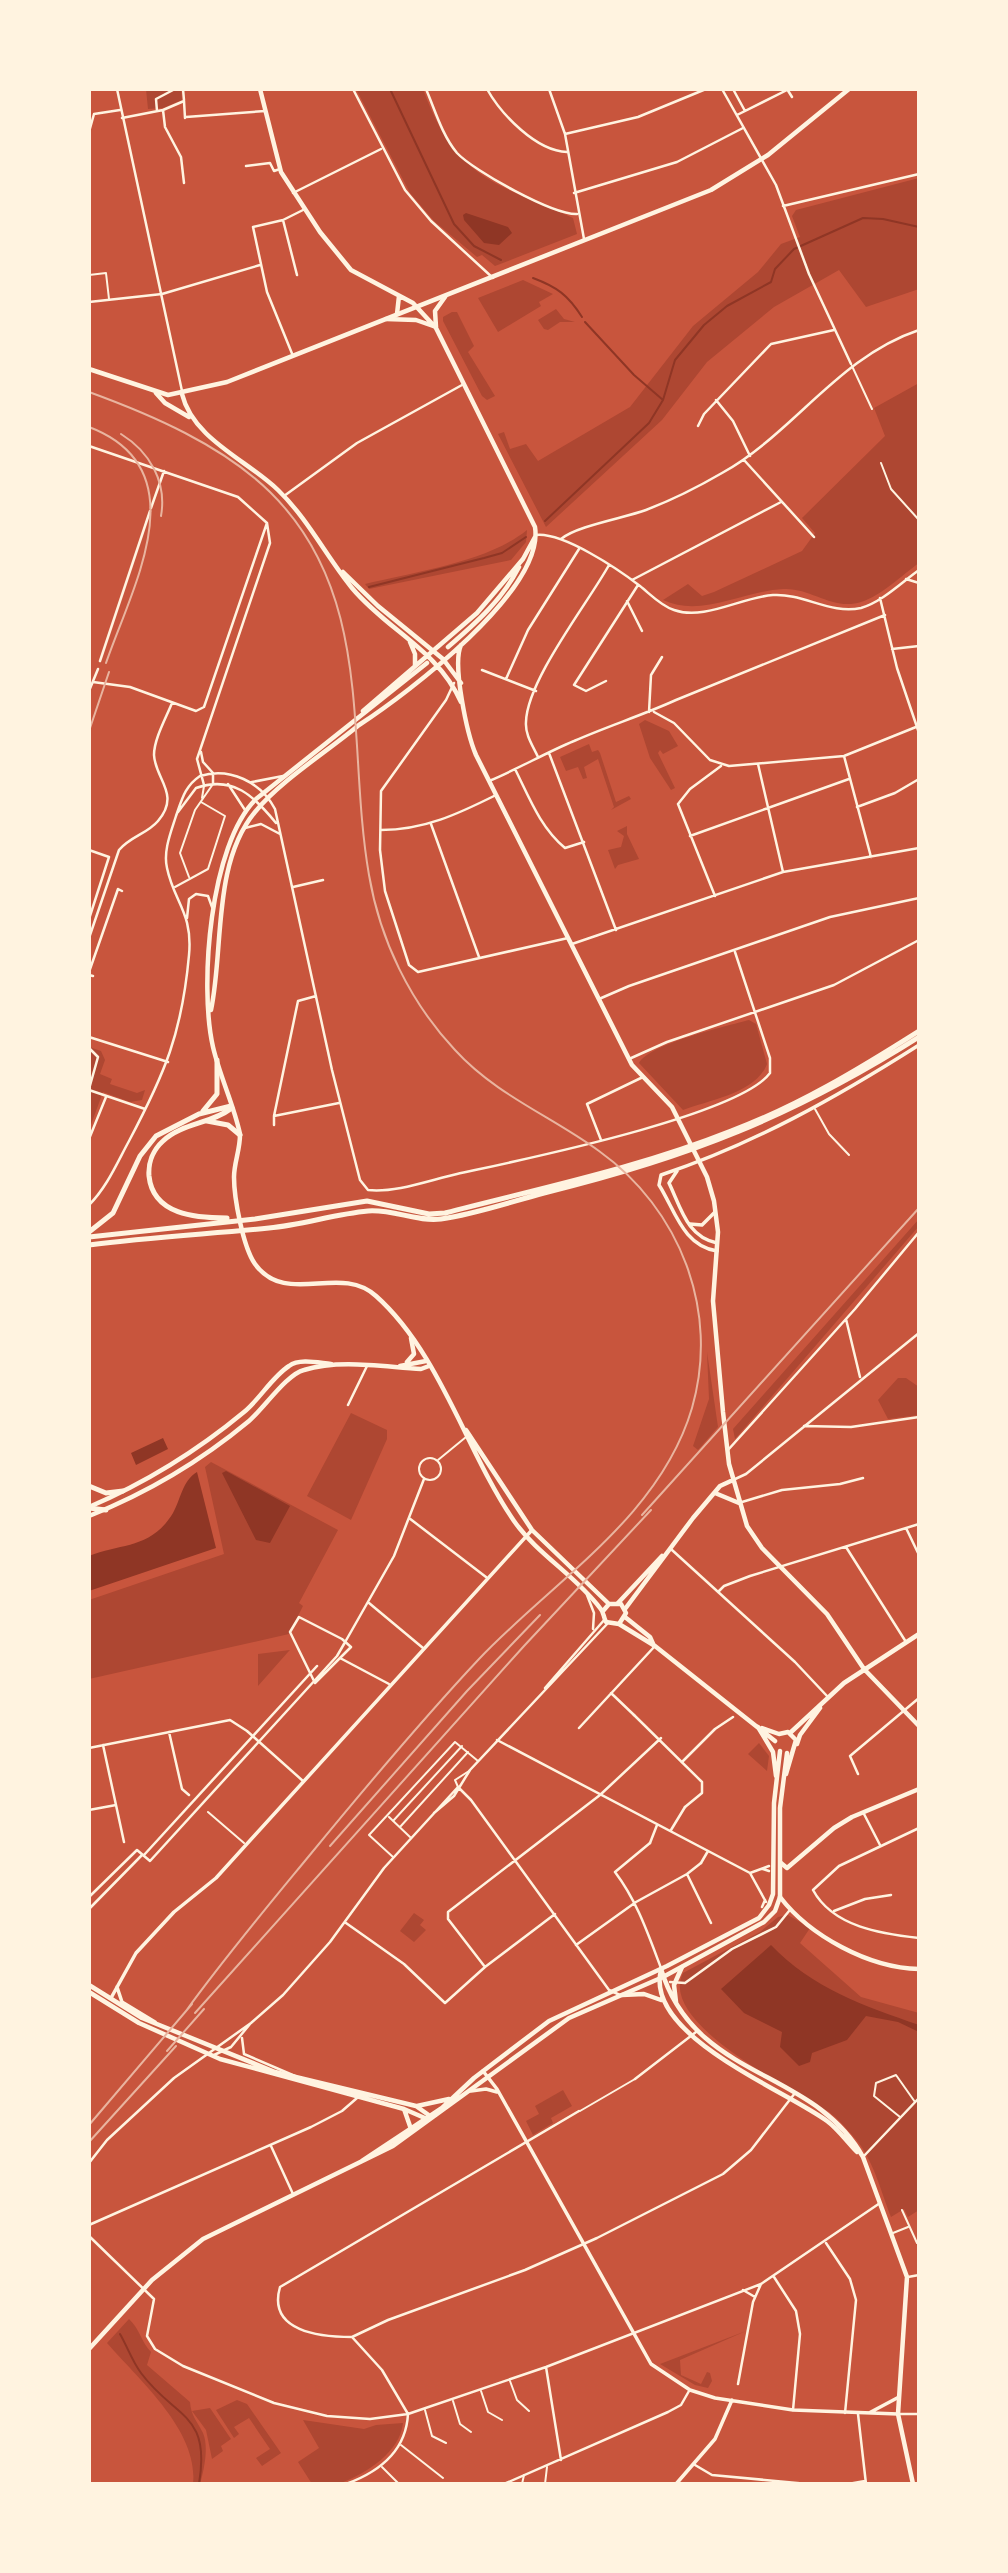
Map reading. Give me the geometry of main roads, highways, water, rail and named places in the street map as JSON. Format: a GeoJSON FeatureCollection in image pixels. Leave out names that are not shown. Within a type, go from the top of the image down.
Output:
{"type":"FeatureCollection","features":[{"type":"Feature","properties":{"kind":"highway"},"geometry":{"type":"LineString","coordinates":[[89,1235],[255,1219],[367,1201],[429,1213],[445,1213],[625,1168],[694,1146],[769,1116],[846,1076],[919,1031]]}},
{"type":"Feature","properties":{"kind":"highway"},"geometry":{"type":"LineString","coordinates":[[89,1245],[187,1233],[270,1228],[363,1212],[390,1211],[438,1219],[577,1185],[674,1158],[760,1124],[842,1083],[919,1037]]}},
{"type":"Feature","properties":{"kind":"highway"},"geometry":{"type":"LineString","coordinates":[[199,1114],[217,1094],[217,1060]]}},
{"type":"Feature","properties":{"kind":"highway"},"geometry":{"type":"LineString","coordinates":[[231,1107],[169,1136],[156,1148],[149,1171],[156,1195],[170,1209],[188,1216],[255,1219]]}},
{"type":"Feature","properties":{"kind":"highway"},"geometry":{"type":"LineString","coordinates":[[89,1235],[113,1213],[136,1162],[151,1141],[168,1128],[199,1114],[231,1107]]}},
{"type":"Feature","properties":{"kind":"highway"},"geometry":{"type":"LineString","coordinates":[[204,1121],[224,1124],[240,1135]]}},
{"type":"Feature","properties":{"kind":"highway"},"geometry":{"type":"LineString","coordinates":[[89,1486],[106,1493],[123,1491]]}},
{"type":"Feature","properties":{"kind":"highway"},"geometry":{"type":"LineString","coordinates":[[89,1508],[106,1510]]}},
{"type":"Feature","properties":{"kind":"main road"},"geometry":{"type":"LineString","coordinates":[[260,89],[280,169],[293,193],[358,275],[418,307],[436,328],[532,516],[536,535],[535,551],[499,609],[461,645],[446,648],[445,640]]}},
{"type":"Feature","properties":{"kind":"main road"},"geometry":{"type":"LineString","coordinates":[[89,369],[156,393],[182,394],[227,382],[711,190],[762,160],[849,89]]}},
{"type":"Feature","properties":{"kind":"main road"},"geometry":{"type":"LineString","coordinates":[[396,315],[400,303],[398,295]]}},
{"type":"Feature","properties":{"kind":"main road"},"geometry":{"type":"LineString","coordinates":[[436,328],[435,311],[444,297]]}},
{"type":"Feature","properties":{"kind":"main road"},"geometry":{"type":"LineString","coordinates":[[386,319],[416,320],[436,328]]}},
{"type":"Feature","properties":{"kind":"main road"},"geometry":{"type":"LineString","coordinates":[[156,393],[165,403],[191,417]]}},
{"type":"Feature","properties":{"kind":"main road"},"geometry":{"type":"LineString","coordinates":[[182,394],[191,417],[202,430],[253,468],[284,496],[376,613],[408,638],[443,659],[461,684]]}},
{"type":"Feature","properties":{"kind":"main road"},"geometry":{"type":"LineString","coordinates":[[510,585],[536,535]]}},
{"type":"Feature","properties":{"kind":"main road"},"geometry":{"type":"LineString","coordinates":[[356,2165],[429,2119],[483,2071],[542,2025],[661,1969],[759,1918],[771,1901],[774,1885],[771,1865],[780,1751],[775,1741],[761,1727],[654,1646],[619,1624],[607,1621],[586,1592],[525,1536],[502,1504],[428,1364],[391,1311],[369,1290],[354,1282],[299,1286],[275,1282],[256,1265],[239,1211],[234,1175],[240,1135],[217,1060],[210,1021],[208,962],[213,911],[229,848],[245,811],[256,799],[358,717],[483,607],[523,559]]}},
{"type":"Feature","properties":{"kind":"main road"},"geometry":{"type":"LineString","coordinates":[[339,569],[430,652],[454,683],[463,705]]}},
{"type":"Feature","properties":{"kind":"main road"},"geometry":{"type":"LineString","coordinates":[[210,1021],[216,992],[221,910],[233,858],[245,828],[269,799],[443,659],[517,580]]}},
{"type":"Feature","properties":{"kind":"main road"},"geometry":{"type":"LineString","coordinates":[[408,638],[415,651],[415,665]]}},
{"type":"Feature","properties":{"kind":"main road"},"geometry":{"type":"LineString","coordinates":[[461,645],[456,660],[472,745],[629,1059],[666,1099],[702,1167],[716,1210],[718,1242],[714,1310],[727,1447],[739,1503],[751,1534],[824,1611],[864,1669],[901,1711],[919,1726]]}},
{"type":"Feature","properties":{"kind":"main road"},"geometry":{"type":"LineString","coordinates":[[359,725],[427,663]]}},
{"type":"Feature","properties":{"kind":"main road"},"geometry":{"type":"LineString","coordinates":[[358,717],[379,704]]}},
{"type":"Feature","properties":{"kind":"main road"},"geometry":{"type":"LineString","coordinates":[[403,1365],[414,1354],[411,1338]]}},
{"type":"Feature","properties":{"kind":"main road"},"geometry":{"type":"LineString","coordinates":[[89,1508],[210,1439],[252,1405],[288,1366],[303,1362],[421,1369],[428,1364]]}},
{"type":"Feature","properties":{"kind":"main road"},"geometry":{"type":"LineString","coordinates":[[392,1368],[428,1364]]}},
{"type":"Feature","properties":{"kind":"main road"},"geometry":{"type":"LineString","coordinates":[[89,1516],[158,1483],[215,1447],[256,1415],[300,1371],[342,1366]]}},
{"type":"Feature","properties":{"kind":"main road"},"geometry":{"type":"LineString","coordinates":[[456,1415],[531,1530],[610,1604]]}},
{"type":"Feature","properties":{"kind":"main road"},"geometry":{"type":"LineString","coordinates":[[619,1624],[625,1617],[625,1609],[669,1547],[714,1493],[733,1480]]}},
{"type":"Feature","properties":{"kind":"main road"},"geometry":{"type":"LineString","coordinates":[[714,1493],[727,1495],[739,1503]]}},
{"type":"Feature","properties":{"kind":"main road"},"geometry":{"type":"LineString","coordinates":[[603,1612],[610,1604],[618,1603],[662,1556]]}},
{"type":"Feature","properties":{"kind":"main road"},"geometry":{"type":"LineString","coordinates":[[618,1603],[625,1609]]}},
{"type":"Feature","properties":{"kind":"main road"},"geometry":{"type":"LineString","coordinates":[[625,1617],[650,1637],[654,1646]]}},
{"type":"Feature","properties":{"kind":"main road"},"geometry":{"type":"LineString","coordinates":[[761,1727],[779,1734],[790,1734],[864,1669],[919,1634]]}},
{"type":"Feature","properties":{"kind":"main road"},"geometry":{"type":"LineString","coordinates":[[784,1779],[800,1735],[821,1707]]}},
{"type":"Feature","properties":{"kind":"main road"},"geometry":{"type":"LineString","coordinates":[[755,1723],[774,1752],[777,1780]]}},
{"type":"Feature","properties":{"kind":"main road"},"geometry":{"type":"LineString","coordinates":[[775,1741],[779,1734]]}},
{"type":"Feature","properties":{"kind":"main road"},"geometry":{"type":"LineString","coordinates":[[790,1734],[796,1747]]}},
{"type":"Feature","properties":{"kind":"main road"},"geometry":{"type":"LineString","coordinates":[[777,1913],[780,1896],[779,1819],[788,1753],[796,1747]]}},
{"type":"Feature","properties":{"kind":"main road"},"geometry":{"type":"LineString","coordinates":[[780,1751],[788,1753]]}},
{"type":"Feature","properties":{"kind":"main road"},"geometry":{"type":"LineString","coordinates":[[780,1863],[786,1868],[792,1865],[834,1828],[863,1812],[919,1790]]}},
{"type":"Feature","properties":{"kind":"main road"},"geometry":{"type":"LineString","coordinates":[[774,1885],[789,1909],[825,1936],[855,1953],[878,1961],[919,1969]]}},
{"type":"Feature","properties":{"kind":"main road"},"geometry":{"type":"LineString","coordinates":[[89,2348],[144,2289],[203,2239],[292,2192],[380,2154],[469,2092],[552,2028],[661,1978],[749,1932],[777,1913],[789,1909]]}},
{"type":"Feature","properties":{"kind":"main road"},"geometry":{"type":"LineString","coordinates":[[676,2006],[672,1982],[682,1967]]}},
{"type":"Feature","properties":{"kind":"main road"},"geometry":{"type":"LineString","coordinates":[[661,1969],[663,2001]]}},
{"type":"Feature","properties":{"kind":"main road"},"geometry":{"type":"LineString","coordinates":[[661,1978],[676,2006],[696,2032],[723,2053],[793,2096]]}},
{"type":"Feature","properties":{"kind":"main road"},"geometry":{"type":"LineString","coordinates":[[89,1985],[109,2002]]}},
{"type":"Feature","properties":{"kind":"main road"},"geometry":{"type":"LineString","coordinates":[[89,1992],[152,2029],[207,2054],[357,2095],[429,2119]]}},
{"type":"Feature","properties":{"kind":"main road"},"geometry":{"type":"LineString","coordinates":[[621,1995],[644,1994],[663,2001],[690,2036],[834,2120],[854,2142],[863,2157],[907,2277],[898,2414],[914,2484]]}},
{"type":"Feature","properties":{"kind":"main road"},"geometry":{"type":"LineString","coordinates":[[141,2021],[157,2023],[216,2049],[296,2077],[416,2106],[452,2098]]}},
{"type":"Feature","properties":{"kind":"main road"},"geometry":{"type":"LineString","coordinates":[[416,2106],[429,2119]]}},
{"type":"Feature","properties":{"kind":"main road"},"geometry":{"type":"LineString","coordinates":[[404,2109],[411,2122],[411,2130]]}},
{"type":"Feature","properties":{"kind":"waterway"},"geometry":{"type":"LineString","coordinates":[[390,89],[454,224],[474,246],[501,260]]}},
{"type":"Feature","properties":{"kind":"waterway"},"geometry":{"type":"LineString","coordinates":[[545,521],[649,423],[663,400],[675,360],[704,325],[727,306],[771,282],[775,269],[794,249],[863,218],[883,219],[919,227]]}},
{"type":"Feature","properties":{"kind":"waterway"},"geometry":{"type":"LineString","coordinates":[[533,278],[561,293],[582,317]]}},
{"type":"Feature","properties":{"kind":"waterway"},"geometry":{"type":"LineString","coordinates":[[585,322],[634,375],[663,400]]}},
{"type":"Feature","properties":{"kind":"waterway"},"geometry":{"type":"LineString","coordinates":[[369,587],[502,553],[526,537]]}},
{"type":"Feature","properties":{"kind":"waterway"},"geometry":{"type":"LineString","coordinates":[[120,2334],[141,2373],[195,2429],[200,2443],[199,2484]]}},
{"type":"Feature","properties":{"kind":"railway"},"geometry":{"type":"LineString","coordinates":[[89,392],[161,421],[230,460],[270,492],[304,533],[327,577],[342,624],[351,673],[362,825],[369,875],[381,923],[399,969],[424,1012],[471,1066],[506,1093],[599,1151],[627,1175],[652,1202],[671,1232],[686,1265],[696,1299],[701,1335],[699,1371],[692,1408],[677,1447],[656,1482],[630,1515],[601,1545],[508,1630],[435,1707],[278,1894],[186,2011]]}},
{"type":"Feature","properties":{"kind":"railway"},"geometry":{"type":"LineString","coordinates":[[89,427],[123,446],[142,471],[150,500],[149,532],[141,566],[106,663]]}},
{"type":"Feature","properties":{"kind":"railway"},"geometry":{"type":"LineString","coordinates":[[121,434],[140,450],[154,469],[161,491],[161,516]]}},
{"type":"Feature","properties":{"kind":"railway"},"geometry":{"type":"LineString","coordinates":[[89,731],[109,672]]}},
{"type":"Feature","properties":{"kind":"railway"},"geometry":{"type":"LineString","coordinates":[[642,1515],[919,1208]]}},
{"type":"Feature","properties":{"kind":"railway"},"geometry":{"type":"LineString","coordinates":[[195,2013],[524,1646],[651,1510]]}},
{"type":"Feature","properties":{"kind":"railway"},"geometry":{"type":"LineString","coordinates":[[330,1846],[467,1691],[540,1615]]}},
{"type":"Feature","properties":{"kind":"railway"},"geometry":{"type":"LineString","coordinates":[[89,2125],[192,2004]]}},
{"type":"Feature","properties":{"kind":"railway"},"geometry":{"type":"LineString","coordinates":[[167,2051],[204,2009]]}},
{"type":"Feature","properties":{"kind":"railway"},"geometry":{"type":"LineString","coordinates":[[89,2142],[176,2046]]}}]}
